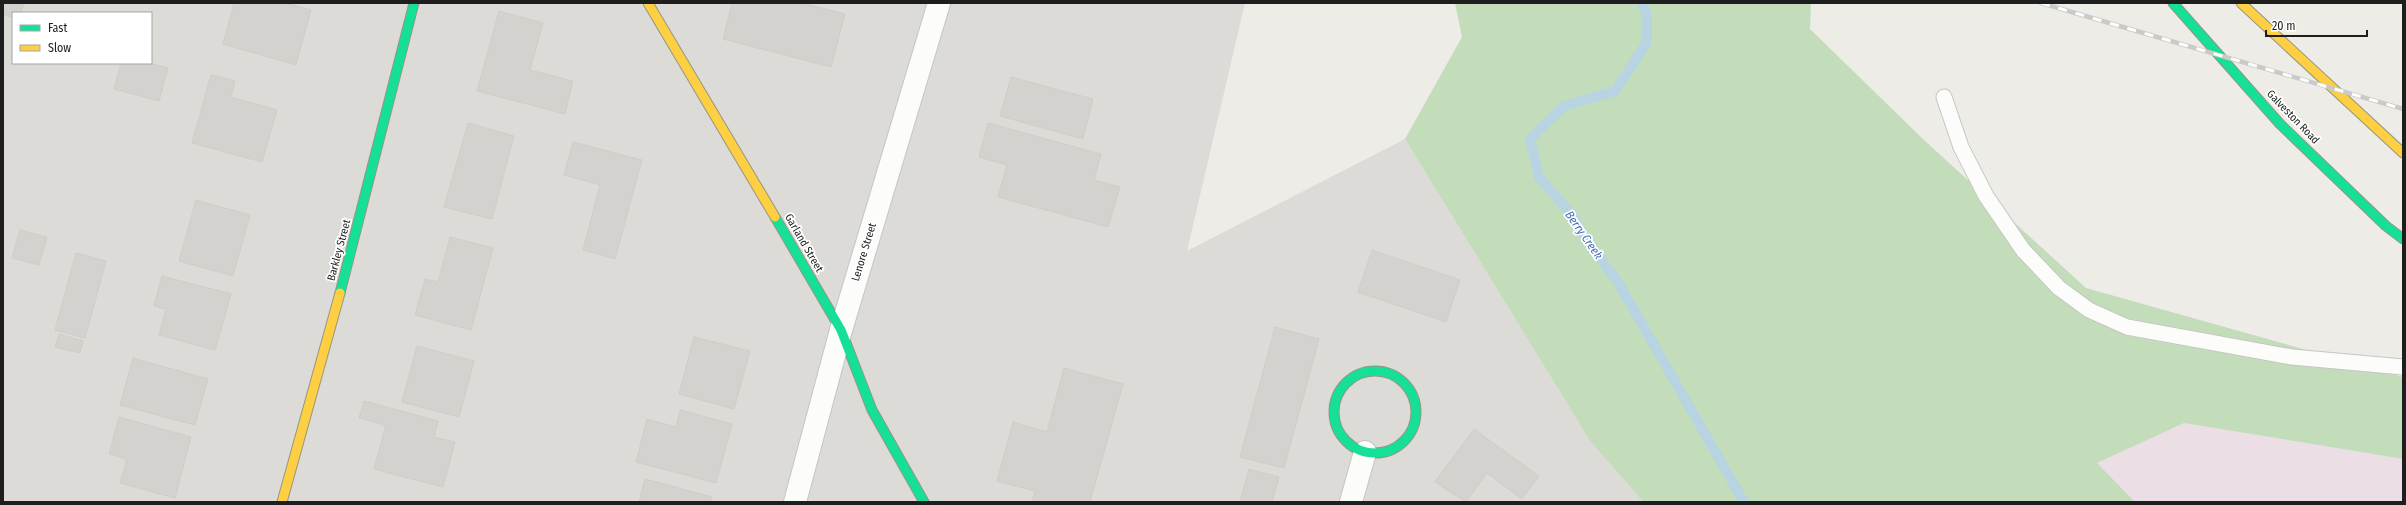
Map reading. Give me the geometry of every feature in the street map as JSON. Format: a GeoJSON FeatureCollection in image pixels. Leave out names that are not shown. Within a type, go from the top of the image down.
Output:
{"type":"FeatureCollection","features":[{"type":"Feature","properties":{"kind":"street","name":"Barkley Street"},"geometry":{"type":"LineString","coordinates":[[282,502],[362,212],[414,3]]}},
{"type":"Feature","properties":{"kind":"street","name":"Garland Street"},"geometry":{"type":"LineString","coordinates":[[648,3],[841,330],[872,410],[924,502]]}},
{"type":"Feature","properties":{"kind":"street","name":"Lenore Street"},"geometry":{"type":"LineString","coordinates":[[795,502],[841,330],[939,3]]}},
{"type":"Feature","properties":{"kind":"street","name":"Galveston Road"},"geometry":{"type":"LineString","coordinates":[[2173,3],[2280,124],[2386,226],[2403,240]]}},
{"type":"Feature","properties":{"kind":"street"},"geometry":{"type":"LineString","coordinates":[[2242,3],[2403,153]]}},
{"type":"Feature","properties":{"kind":"street"},"geometry":{"type":"LineString","coordinates":[[1370,371],[1386,371],[1400,378],[1411,390],[1417,406],[1416,422],[1409,437],[1397,447],[1381,453],[1365,452],[1350,445],[1339,433],[1334,418],[1335,401],[1342,387],[1354,376],[1370,371]]}},
{"type":"Feature","properties":{"kind":"street"},"geometry":{"type":"LineString","coordinates":[[1351,502],[1365,452]]}},
{"type":"Feature","properties":{"kind":"lane"},"geometry":{"type":"LineString","coordinates":[[1944,97],[1961,147],[1986,196],[2023,250],[2059,288],[2089,310],[2127,327],[2292,357],[2403,368]]}},
{"type":"Feature","properties":{"kind":"shaded area"},"geometry":{"type":"Polygon","coordinates":[[[3,3],[1245,3],[1187,251],[1405,139],[1590,441],[1643,502],[3,502],[3,3]]]}},
{"type":"Feature","properties":{"kind":"shaded area"},"geometry":{"type":"Polygon","coordinates":[[[2184,423],[2403,459],[2403,502],[2135,502],[2096,463],[2184,423]]]}},
{"type":"Feature","properties":{"kind":"green space"},"geometry":{"type":"Polygon","coordinates":[[[1455,3],[1811,3],[1810,29],[1924,140],[2086,288],[2403,377],[2403,459],[2184,423],[2097,463],[2135,502],[1643,502],[1590,441],[1405,139],[1462,37],[1455,3]]]}},
{"type":"Feature","properties":{"kind":"building"},"geometry":{"type":"Polygon","coordinates":[[[3,3],[24,3],[21,12],[12,12],[12,17],[3,15],[3,3]]]}},
{"type":"Feature","properties":{"kind":"building"},"geometry":{"type":"Polygon","coordinates":[[[234,3],[285,3],[311,10],[296,65],[223,44],[234,3]]]}},
{"type":"Feature","properties":{"kind":"building"},"geometry":{"type":"Polygon","coordinates":[[[732,3],[802,3],[845,14],[831,67],[723,39],[732,3]]]}},
{"type":"Feature","properties":{"kind":"building"},"geometry":{"type":"Polygon","coordinates":[[[499,11],[543,23],[530,70],[573,81],[565,114],[477,91],[499,11]]]}},
{"type":"Feature","properties":{"kind":"building"},"geometry":{"type":"Polygon","coordinates":[[[121,64],[152,64],[168,68],[159,101],[114,89],[121,64]]]}},
{"type":"Feature","properties":{"kind":"building"},"geometry":{"type":"Polygon","coordinates":[[[211,75],[235,81],[231,97],[277,110],[262,162],[192,143],[211,75]]]}},
{"type":"Feature","properties":{"kind":"building"},"geometry":{"type":"Polygon","coordinates":[[[1011,77],[1093,99],[1083,139],[1000,116],[1011,77]]]}},
{"type":"Feature","properties":{"kind":"building"},"geometry":{"type":"Polygon","coordinates":[[[468,123],[514,136],[492,219],[444,207],[468,123]]]}},
{"type":"Feature","properties":{"kind":"building"},"geometry":{"type":"Polygon","coordinates":[[[988,123],[1101,154],[1094,180],[1120,187],[1108,227],[998,197],[1007,165],[979,157],[988,123]]]}},
{"type":"Feature","properties":{"kind":"building"},"geometry":{"type":"Polygon","coordinates":[[[573,142],[642,160],[615,259],[583,250],[600,185],[564,175],[573,142]]]}},
{"type":"Feature","properties":{"kind":"building"},"geometry":{"type":"Polygon","coordinates":[[[196,200],[250,215],[233,276],[179,261],[196,200]]]}},
{"type":"Feature","properties":{"kind":"building"},"geometry":{"type":"Polygon","coordinates":[[[20,230],[47,237],[39,265],[12,258],[20,230]]]}},
{"type":"Feature","properties":{"kind":"building"},"geometry":{"type":"Polygon","coordinates":[[[450,237],[493,248],[471,330],[415,315],[425,279],[438,282],[450,237]]]}},
{"type":"Feature","properties":{"kind":"building"},"geometry":{"type":"Polygon","coordinates":[[[1372,250],[1460,280],[1446,322],[1358,292],[1372,250]]]}},
{"type":"Feature","properties":{"kind":"building"},"geometry":{"type":"Polygon","coordinates":[[[76,253],[106,261],[85,338],[55,330],[76,253]]]}},
{"type":"Feature","properties":{"kind":"building"},"geometry":{"type":"Polygon","coordinates":[[[162,276],[231,294],[215,350],[159,335],[166,309],[154,306],[162,276]]]}},
{"type":"Feature","properties":{"kind":"building"},"geometry":{"type":"Polygon","coordinates":[[[1275,327],[1319,339],[1284,468],[1240,457],[1275,327]]]}},
{"type":"Feature","properties":{"kind":"building"},"geometry":{"type":"Polygon","coordinates":[[[59,334],[83,341],[80,353],[55,347],[59,334]]]}},
{"type":"Feature","properties":{"kind":"building"},"geometry":{"type":"Polygon","coordinates":[[[694,337],[750,351],[734,409],[679,394],[694,337]]]}},
{"type":"Feature","properties":{"kind":"building"},"geometry":{"type":"Polygon","coordinates":[[[417,346],[474,361],[459,417],[402,402],[417,346]]]}},
{"type":"Feature","properties":{"kind":"building"},"geometry":{"type":"Polygon","coordinates":[[[133,358],[208,379],[195,425],[120,405],[133,358]]]}},
{"type":"Feature","properties":{"kind":"building"},"geometry":{"type":"Polygon","coordinates":[[[1064,368],[1123,384],[1090,502],[1032,502],[1035,491],[997,481],[1013,422],[1047,432],[1064,368]]]}},
{"type":"Feature","properties":{"kind":"building"},"geometry":{"type":"Polygon","coordinates":[[[364,401],[438,421],[434,437],[455,442],[443,487],[374,469],[386,425],[359,418],[364,401]]]}},
{"type":"Feature","properties":{"kind":"building"},"geometry":{"type":"Polygon","coordinates":[[[680,410],[732,424],[716,483],[636,462],[647,419],[676,427],[680,410]]]}},
{"type":"Feature","properties":{"kind":"building"},"geometry":{"type":"Polygon","coordinates":[[[119,417],[191,437],[175,498],[120,483],[127,459],[109,454],[119,417]]]}},
{"type":"Feature","properties":{"kind":"building"},"geometry":{"type":"Polygon","coordinates":[[[1474,429],[1539,476],[1522,499],[1487,473],[1466,502],[1435,482],[1474,429]]]}},
{"type":"Feature","properties":{"kind":"building"},"geometry":{"type":"Polygon","coordinates":[[[1249,469],[1279,477],[1272,502],[1240,502],[1249,469]]]}},
{"type":"Feature","properties":{"kind":"building"},"geometry":{"type":"Polygon","coordinates":[[[645,479],[712,497],[710,502],[639,502],[645,479]]]}},
{"type":"Feature","properties":{"kind":"waterway","name":"Berry Creek"},"geometry":{"type":"LineString","coordinates":[[1642,3],[1647,15],[1647,42],[1615,91],[1564,106],[1530,139],[1539,177],[1573,216],[1583,235],[1619,284],[1744,502]]}},
{"type":"Feature","properties":{"kind":"railway"},"geometry":{"type":"LineString","coordinates":[[2041,3],[2403,109]]}},
{"type":"Feature","properties":{"kind":"traffic: fast"},"geometry":{"type":"LineString","coordinates":[[340,293],[414,3]]}},
{"type":"Feature","properties":{"kind":"traffic: fast"},"geometry":{"type":"LineString","coordinates":[[2173,3],[2280,124],[2386,226],[2403,239]]}},
{"type":"Feature","properties":{"kind":"traffic: fast"},"geometry":{"type":"LineString","coordinates":[[775,217],[841,330],[872,410],[924,502]]}},
{"type":"Feature","properties":{"kind":"traffic: fast"},"geometry":{"type":"LineString","coordinates":[[1375,371],[1391,374],[1404,383],[1413,396],[1416,412],[1413,428],[1404,441],[1391,450],[1375,453],[1359,450],[1346,441],[1337,428],[1334,412],[1337,396],[1346,383],[1359,374],[1375,371]]}},
{"type":"Feature","properties":{"kind":"traffic: slow"},"geometry":{"type":"LineString","coordinates":[[648,3],[775,217]]}},
{"type":"Feature","properties":{"kind":"traffic: slow"},"geometry":{"type":"LineString","coordinates":[[2241,3],[2403,153]]}},
{"type":"Feature","properties":{"kind":"traffic: slow"},"geometry":{"type":"LineString","coordinates":[[282,502],[340,293]]}}]}
